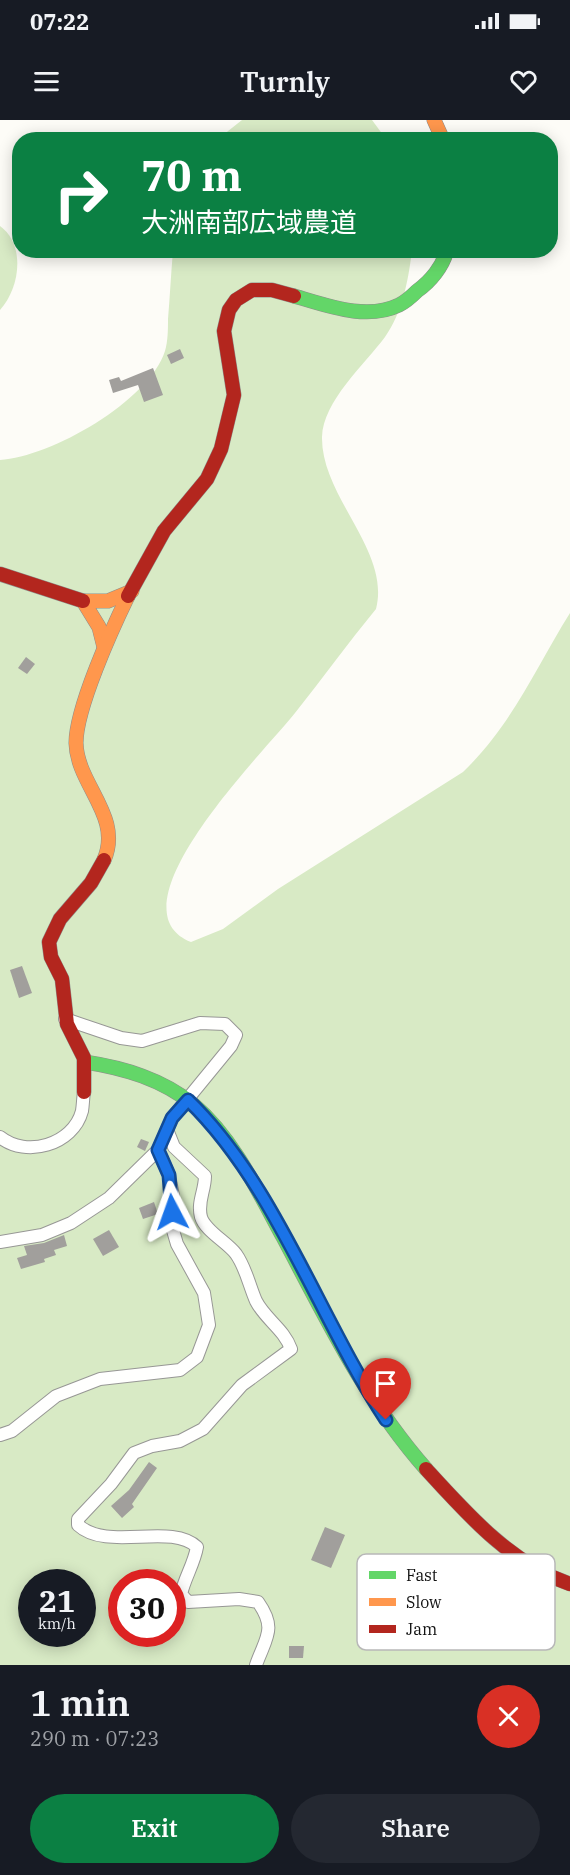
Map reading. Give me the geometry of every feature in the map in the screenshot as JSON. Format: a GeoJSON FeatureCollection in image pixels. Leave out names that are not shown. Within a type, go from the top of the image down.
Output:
{"type":"FeatureCollection","features":[{"type":"Feature","properties":{"kind":"street"},"geometry":{"type":"LineString","coordinates":[[0,1137],[10,1145],[28,1148],[46,1145],[63,1138],[75,1126],[82,1112],[85,1062],[65,1019],[62,980],[50,952],[49,942],[53,929],[92,884],[105,862],[109,842],[108,823],[79,765],[76,746],[77,732],[115,620],[161,536],[202,486],[229,423],[234,386],[224,342],[224,326],[230,309],[238,297],[254,289],[271,290],[365,314],[382,313],[399,307],[418,293],[436,272],[443,258]]}},
{"type":"Feature","properties":{"kind":"street"},"geometry":{"type":"LineString","coordinates":[[0,574],[83,601],[101,604],[115,601],[132,591]]}},
{"type":"Feature","properties":{"kind":"street"},"geometry":{"type":"LineString","coordinates":[[83,601],[93,614],[104,647]]}},
{"type":"Feature","properties":{"kind":"street"},"geometry":{"type":"LineString","coordinates":[[0,1242],[42,1235],[70,1223],[109,1198],[158,1150],[168,1132],[172,1118],[231,1047],[236,1035],[225,1024],[200,1023],[142,1041],[121,1038],[65,1019]]}},
{"type":"Feature","properties":{"kind":"street"},"geometry":{"type":"LineString","coordinates":[[85,1062],[125,1068],[188,1100],[230,1148],[267,1206],[359,1378],[386,1420],[441,1487],[486,1530],[517,1554]]}},
{"type":"Feature","properties":{"kind":"street"},"geometry":{"type":"LineString","coordinates":[[168,1132],[174,1147],[205,1176],[205,1187],[199,1203],[202,1220],[235,1253],[247,1273],[257,1302],[286,1335],[291,1349],[242,1385],[203,1429],[180,1441],[152,1446],[134,1453],[111,1484],[78,1519],[78,1525],[85,1532],[116,1537],[175,1538],[192,1542],[197,1547],[194,1562],[185,1576],[181,1594],[188,1602],[239,1599],[258,1602],[269,1618],[269,1628],[256,1665]]}},
{"type":"Feature","properties":{"kind":"street"},"geometry":{"type":"LineString","coordinates":[[0,1435],[12,1431],[56,1396],[100,1379],[180,1370],[197,1357],[209,1324],[204,1293],[177,1244],[172,1227],[173,1196],[169,1175],[158,1150]]}},
{"type":"Feature","properties":{"kind":"street"},"geometry":{"type":"LineString","coordinates":[[555,1576],[570,1584]]}},
{"type":"Feature","properties":{"kind":"green space"},"geometry":{"type":"Polygon","coordinates":[[[242,120],[372,120],[381,132],[227,132],[242,120]]]}},
{"type":"Feature","properties":{"kind":"green space"},"geometry":{"type":"Polygon","coordinates":[[[0,226],[12,241],[12,258],[17,258],[17,267],[12,290],[0,310],[0,226]]]}},
{"type":"Feature","properties":{"kind":"green space"},"geometry":{"type":"Polygon","coordinates":[[[172,258],[411,258],[406,285],[396,317],[385,337],[337,397],[324,423],[322,437],[325,459],[332,481],[374,566],[378,587],[376,609],[295,713],[227,792],[179,864],[167,897],[170,924],[191,942],[223,929],[278,889],[463,772],[509,716],[570,613],[570,1665],[0,1665],[0,460],[21,457],[45,449],[96,423],[119,407],[140,389],[155,370],[165,351],[172,258]]]}},
{"type":"Feature","properties":{"kind":"building"},"geometry":{"type":"Polygon","coordinates":[[[180,349],[184,358],[171,364],[167,355],[180,349]]]}},
{"type":"Feature","properties":{"kind":"building"},"geometry":{"type":"Polygon","coordinates":[[[153,368],[163,395],[144,402],[138,385],[113,393],[109,380],[119,377],[121,381],[153,368]]]}},
{"type":"Feature","properties":{"kind":"building"},"geometry":{"type":"Polygon","coordinates":[[[26,657],[35,664],[27,674],[18,668],[26,657]]]}},
{"type":"Feature","properties":{"kind":"building"},"geometry":{"type":"Polygon","coordinates":[[[22,966],[32,993],[19,998],[10,970],[22,966]]]}},
{"type":"Feature","properties":{"kind":"building"},"geometry":{"type":"Polygon","coordinates":[[[141,1139],[149,1142],[145,1151],[137,1147],[141,1139]]]}},
{"type":"Feature","properties":{"kind":"building"},"geometry":{"type":"Polygon","coordinates":[[[154,1202],[158,1214],[143,1219],[139,1208],[154,1202]]]}},
{"type":"Feature","properties":{"kind":"building"},"geometry":{"type":"Polygon","coordinates":[[[109,1230],[119,1247],[103,1256],[93,1239],[109,1230]]]}},
{"type":"Feature","properties":{"kind":"building"},"geometry":{"type":"Polygon","coordinates":[[[64,1235],[67,1246],[54,1250],[56,1255],[44,1259],[45,1262],[21,1269],[17,1258],[27,1255],[24,1246],[44,1243],[64,1235]]]}},
{"type":"Feature","properties":{"kind":"building"},"geometry":{"type":"Polygon","coordinates":[[[149,1462],[157,1468],[132,1504],[134,1507],[122,1518],[111,1506],[129,1490],[149,1462]]]}},
{"type":"Feature","properties":{"kind":"building"},"geometry":{"type":"Polygon","coordinates":[[[325,1527],[345,1535],[331,1568],[311,1560],[325,1527]]]}},
{"type":"Feature","properties":{"kind":"building"},"geometry":{"type":"Polygon","coordinates":[[[289,1646],[304,1646],[303,1658],[289,1658],[289,1646]]]}},
{"type":"Feature","properties":{"kind":"traffic: fast"},"geometry":{"type":"LineString","coordinates":[[294,296],[346,310],[360,312],[386,310],[404,302],[427,283],[436,273],[444,258]]}},
{"type":"Feature","properties":{"kind":"traffic: fast"},"geometry":{"type":"LineString","coordinates":[[85,1062],[128,1071],[169,1088],[194,1105],[221,1133],[255,1185],[365,1387],[404,1443],[426,1469]]}},
{"type":"Feature","properties":{"kind":"traffic: slow"},"geometry":{"type":"LineString","coordinates":[[434,120],[439,132]]}},
{"type":"Feature","properties":{"kind":"traffic: slow"},"geometry":{"type":"LineString","coordinates":[[104,647],[99,627],[83,601],[108,601],[132,591]]}},
{"type":"Feature","properties":{"kind":"traffic: slow"},"geometry":{"type":"LineString","coordinates":[[104,860],[108,844],[108,829],[98,801],[83,773],[76,743],[88,690],[128,596]]}},
{"type":"Feature","properties":{"kind":"traffic: jam"},"geometry":{"type":"LineString","coordinates":[[128,596],[164,531],[207,479],[221,449],[234,395],[224,331],[229,310],[236,300],[252,290],[272,290],[294,296]]}},
{"type":"Feature","properties":{"kind":"traffic: jam"},"geometry":{"type":"LineString","coordinates":[[0,574],[83,601]]}},
{"type":"Feature","properties":{"kind":"traffic: jam"},"geometry":{"type":"LineString","coordinates":[[84,1092],[84,1058],[67,1024],[62,979],[51,957],[49,942],[60,919],[91,883],[104,860]]}},
{"type":"Feature","properties":{"kind":"traffic: jam"},"geometry":{"type":"LineString","coordinates":[[426,1469],[474,1520],[513,1554]]}},
{"type":"Feature","properties":{"kind":"traffic: jam"},"geometry":{"type":"LineString","coordinates":[[555,1578],[570,1584]]}},
{"type":"Feature","properties":{"kind":"route"},"geometry":{"type":"LineString","coordinates":[[172,1212],[173,1196],[169,1175],[158,1150],[168,1132],[172,1118],[188,1100],[205,1116],[230,1148],[267,1206],[359,1378],[386,1420]]}}]}
